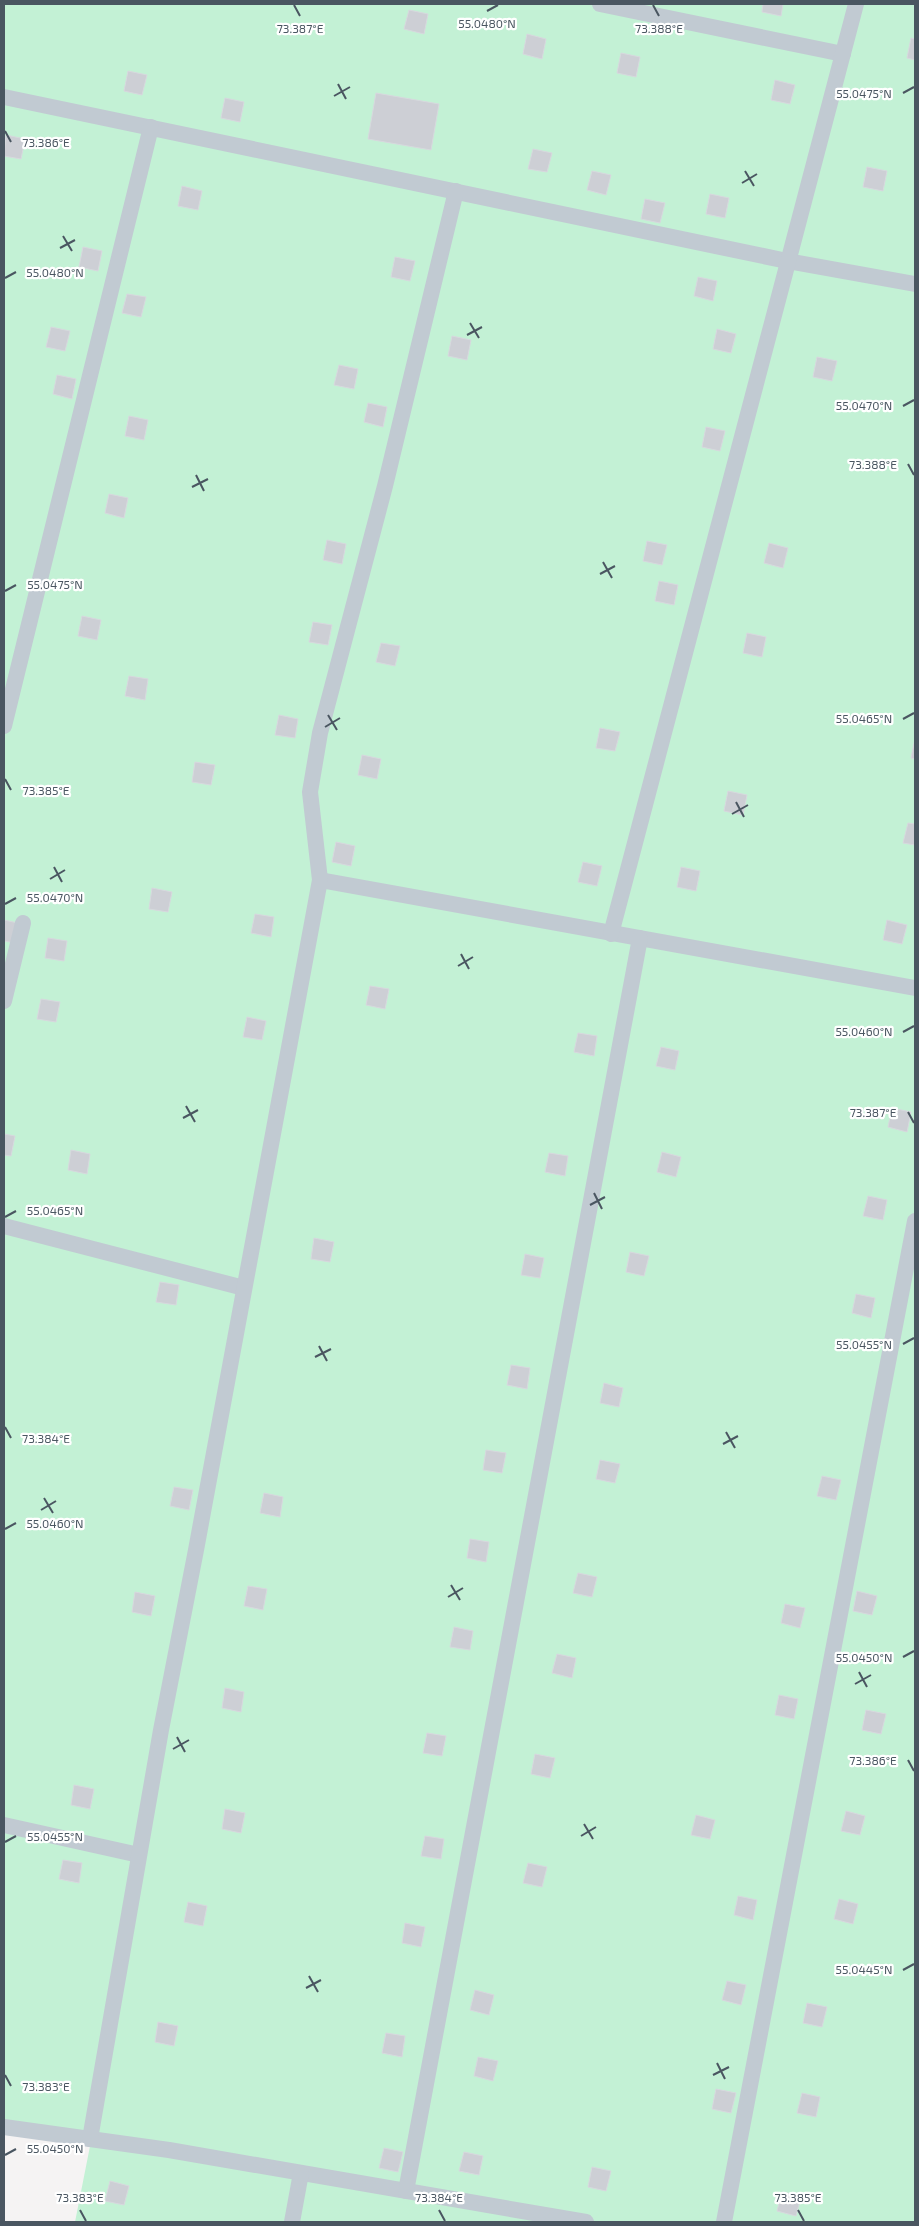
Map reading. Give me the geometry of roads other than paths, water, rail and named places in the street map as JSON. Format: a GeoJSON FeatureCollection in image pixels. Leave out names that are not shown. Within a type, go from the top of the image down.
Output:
{"type":"FeatureCollection","features":[{"type":"Feature","properties":{"kind":"lane"},"geometry":{"type":"LineString","coordinates":[[600,4],[843,54]]}},
{"type":"Feature","properties":{"kind":"lane"},"geometry":{"type":"LineString","coordinates":[[611,934],[856,4]]}},
{"type":"Feature","properties":{"kind":"lane"},"geometry":{"type":"LineString","coordinates":[[4,97],[787,261],[915,284]]}},
{"type":"Feature","properties":{"kind":"lane"},"geometry":{"type":"LineString","coordinates":[[4,726],[151,127]]}},
{"type":"Feature","properties":{"kind":"lane"},"geometry":{"type":"LineString","coordinates":[[90,2139],[161,1730],[320,880],[310,792],[320,733],[387,476],[456,191]]}},
{"type":"Feature","properties":{"kind":"lane"},"geometry":{"type":"LineString","coordinates":[[320,880],[915,988]]}},
{"type":"Feature","properties":{"kind":"lane"},"geometry":{"type":"LineString","coordinates":[[4,1001],[23,923]]}},
{"type":"Feature","properties":{"kind":"lane"},"geometry":{"type":"LineString","coordinates":[[406,2191],[640,938]]}},
{"type":"Feature","properties":{"kind":"lane"},"geometry":{"type":"LineString","coordinates":[[724,2222],[915,1221]]}},
{"type":"Feature","properties":{"kind":"lane"},"geometry":{"type":"LineString","coordinates":[[4,1226],[244,1288]]}},
{"type":"Feature","properties":{"kind":"lane"},"geometry":{"type":"LineString","coordinates":[[4,1825],[139,1855]]}},
{"type":"Feature","properties":{"kind":"lane"},"geometry":{"type":"LineString","coordinates":[[4,2127],[90,2139],[406,2191],[520,2217],[586,2222]]}},
{"type":"Feature","properties":{"kind":"lane"},"geometry":{"type":"LineString","coordinates":[[292,2222],[301,2173]]}}]}
